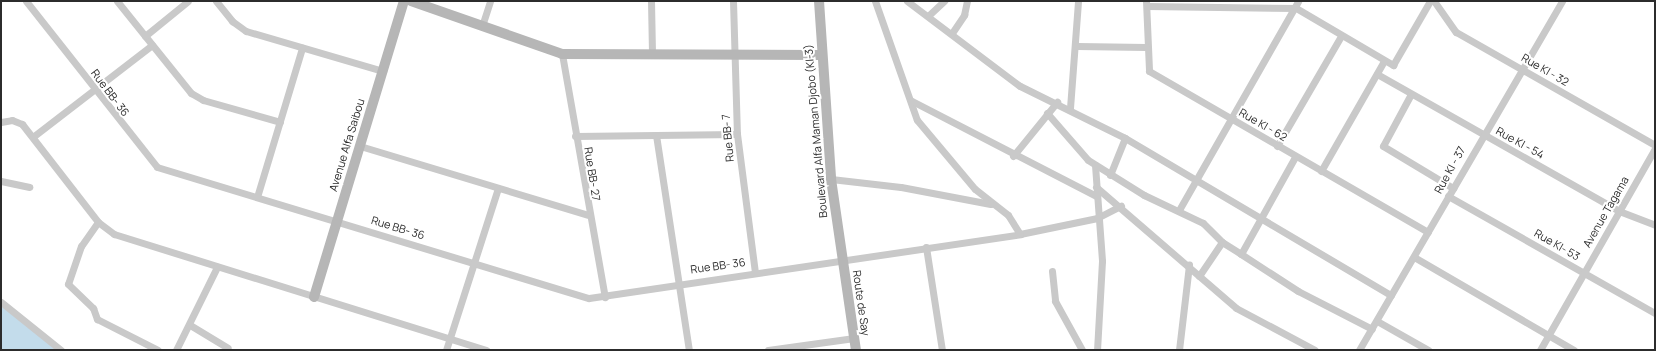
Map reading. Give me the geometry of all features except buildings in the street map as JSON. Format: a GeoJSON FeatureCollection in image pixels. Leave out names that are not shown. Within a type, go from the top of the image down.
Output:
{"type":"FeatureCollection","features":[{"type":"Feature","properties":{"kind":"street","name":"Rue BB- 36"},"geometry":{"type":"LineString","coordinates":[[26,1],[94,90],[157,167],[580,296],[605,297],[678,283],[1020,234],[1097,218],[1122,206]]}},
{"type":"Feature","properties":{"kind":"street"},"geometry":{"type":"LineString","coordinates":[[117,1],[152,45],[197,97],[280,122]]}},
{"type":"Feature","properties":{"kind":"street"},"geometry":{"type":"LineString","coordinates":[[145,36],[188,1]]}},
{"type":"Feature","properties":{"kind":"street"},"geometry":{"type":"LineString","coordinates":[[216,1],[237,27],[302,48],[383,71]]}},
{"type":"Feature","properties":{"kind":"street","name":"Avenue Alfa Saibou"},"geometry":{"type":"LineString","coordinates":[[314,297],[404,1]]}},
{"type":"Feature","properties":{"kind":"street"},"geometry":{"type":"LineString","coordinates":[[411,1],[562,54],[820,55]]}},
{"type":"Feature","properties":{"kind":"street"},"geometry":{"type":"LineString","coordinates":[[482,26],[490,1]]}},
{"type":"Feature","properties":{"kind":"street"},"geometry":{"type":"LineString","coordinates":[[651,1],[652,54]]}},
{"type":"Feature","properties":{"kind":"street","name":"Rue BB- 7"},"geometry":{"type":"LineString","coordinates":[[733,1],[733,54],[737,134],[755,273]]}},
{"type":"Feature","properties":{"kind":"street","name":"Boulevard Alfa Maman Djobo (KI-3)"},"geometry":{"type":"LineString","coordinates":[[819,1],[820,55],[830,179],[842,259]]}},
{"type":"Feature","properties":{"kind":"street"},"geometry":{"type":"LineString","coordinates":[[875,1],[912,101],[917,120],[990,204],[1008,216],[1020,234]]}},
{"type":"Feature","properties":{"kind":"street"},"geometry":{"type":"LineString","coordinates":[[907,1],[929,15],[1020,86],[1070,108],[1125,138],[1391,295]]}},
{"type":"Feature","properties":{"kind":"street"},"geometry":{"type":"LineString","coordinates":[[929,15],[944,1]]}},
{"type":"Feature","properties":{"kind":"street"},"geometry":{"type":"LineString","coordinates":[[952,33],[964,15],[967,1]]}},
{"type":"Feature","properties":{"kind":"street"},"geometry":{"type":"LineString","coordinates":[[1070,108],[1077,46],[1078,1]]}},
{"type":"Feature","properties":{"kind":"street"},"geometry":{"type":"LineString","coordinates":[[1146,4],[1297,4],[1341,36],[1384,61],[1395,64],[1430,1]]}},
{"type":"Feature","properties":{"kind":"street","name":"Rue KI - 32"},"geometry":{"type":"LineString","coordinates":[[1434,1],[1456,32],[1655,147]]}},
{"type":"Feature","properties":{"kind":"street","name":"Rue KI - 37"},"geometry":{"type":"LineString","coordinates":[[1358,350],[1377,321],[1414,257],[1559,2]]}},
{"type":"Feature","properties":{"kind":"street","name":"Rue KI - 62"},"geometry":{"type":"LineString","coordinates":[[1146,4],[1146,47],[1149,71],[1295,157],[1428,232]]}},
{"type":"Feature","properties":{"kind":"street"},"geometry":{"type":"LineString","coordinates":[[1179,210],[1233,120],[1297,4]]}},
{"type":"Feature","properties":{"kind":"street"},"geometry":{"type":"LineString","coordinates":[[1277,146],[1341,36]]}},
{"type":"Feature","properties":{"kind":"street"},"geometry":{"type":"LineString","coordinates":[[34,136],[152,45]]}},
{"type":"Feature","properties":{"kind":"street"},"geometry":{"type":"LineString","coordinates":[[1077,46],[1146,47]]}},
{"type":"Feature","properties":{"kind":"street"},"geometry":{"type":"LineString","coordinates":[[257,197],[302,48]]}},
{"type":"Feature","properties":{"kind":"street","name":"Rue BB- 27"},"geometry":{"type":"LineString","coordinates":[[562,54],[588,215],[605,297]]}},
{"type":"Feature","properties":{"kind":"street"},"geometry":{"type":"LineString","coordinates":[[1321,171],[1384,61]]}},
{"type":"Feature","properties":{"kind":"street","name":"Rue KI - 54"},"geometry":{"type":"LineString","coordinates":[[1377,74],[1619,211],[1655,225]]}},
{"type":"Feature","properties":{"kind":"street"},"geometry":{"type":"LineString","coordinates":[[1411,94],[1384,148],[1453,188]]}},
{"type":"Feature","properties":{"kind":"street"},"geometry":{"type":"LineString","coordinates":[[912,101],[1014,156],[1096,196]]}},
{"type":"Feature","properties":{"kind":"street"},"geometry":{"type":"LineString","coordinates":[[1014,156],[1057,102]]}},
{"type":"Feature","properties":{"kind":"street"},"geometry":{"type":"LineString","coordinates":[[1047,113],[1095,165],[1110,175],[1203,223],[1222,242],[1298,291],[1372,329]]}},
{"type":"Feature","properties":{"kind":"street"},"geometry":{"type":"LineString","coordinates":[[1,122],[17,121],[34,136],[98,222],[122,237],[486,350]]}},
{"type":"Feature","properties":{"kind":"street"},"geometry":{"type":"LineString","coordinates":[[575,136],[737,134]]}},
{"type":"Feature","properties":{"kind":"street"},"geometry":{"type":"LineString","coordinates":[[656,135],[689,350]]}},
{"type":"Feature","properties":{"kind":"street"},"geometry":{"type":"LineString","coordinates":[[1110,175],[1125,138]]}},
{"type":"Feature","properties":{"kind":"street"},"geometry":{"type":"LineString","coordinates":[[360,146],[588,215]]}},
{"type":"Feature","properties":{"kind":"street","name":"Avenue Tagama"},"geometry":{"type":"LineString","coordinates":[[1540,350],[1655,147]]}},
{"type":"Feature","properties":{"kind":"street"},"geometry":{"type":"LineString","coordinates":[[1241,254],[1260,217],[1295,157]]}},
{"type":"Feature","properties":{"kind":"street"},"geometry":{"type":"LineString","coordinates":[[1095,165],[1097,218],[1102,261],[1097,350]]}},
{"type":"Feature","properties":{"kind":"street"},"geometry":{"type":"LineString","coordinates":[[830,179],[901,187],[990,204]]}},
{"type":"Feature","properties":{"kind":"street"},"geometry":{"type":"LineString","coordinates":[[1,181],[29,187]]}},
{"type":"Feature","properties":{"kind":"street"},"geometry":{"type":"LineString","coordinates":[[1096,187],[1122,206],[1236,308],[1315,350]]}},
{"type":"Feature","properties":{"kind":"street"},"geometry":{"type":"LineString","coordinates":[[446,350],[498,188]]}},
{"type":"Feature","properties":{"kind":"street","name":"Rue KI- 53"},"geometry":{"type":"LineString","coordinates":[[1448,196],[1655,313]]}},
{"type":"Feature","properties":{"kind":"street"},"geometry":{"type":"LineString","coordinates":[[98,222],[81,246],[68,284],[94,308],[97,319],[158,350]]}},
{"type":"Feature","properties":{"kind":"street"},"geometry":{"type":"LineString","coordinates":[[1199,276],[1222,242]]}},
{"type":"Feature","properties":{"kind":"street"},"geometry":{"type":"LineString","coordinates":[[926,247],[942,350]]}},
{"type":"Feature","properties":{"kind":"street"},"geometry":{"type":"LineString","coordinates":[[1414,257],[1574,350]]}},
{"type":"Feature","properties":{"kind":"street","name":"Route de Say"},"geometry":{"type":"LineString","coordinates":[[842,259],[856,350]]}},
{"type":"Feature","properties":{"kind":"street"},"geometry":{"type":"LineString","coordinates":[[1179,350],[1189,265]]}},
{"type":"Feature","properties":{"kind":"street"},"geometry":{"type":"LineString","coordinates":[[176,350],[190,325],[217,267]]}},
{"type":"Feature","properties":{"kind":"street"},"geometry":{"type":"LineString","coordinates":[[1052,271],[1055,301],[1082,350]]}},
{"type":"Feature","properties":{"kind":"street"},"geometry":{"type":"LineString","coordinates":[[1,302],[61,350]]}},
{"type":"Feature","properties":{"kind":"street"},"geometry":{"type":"LineString","coordinates":[[1377,321],[1428,350]]}},
{"type":"Feature","properties":{"kind":"street"},"geometry":{"type":"LineString","coordinates":[[190,325],[228,348]]}},
{"type":"Feature","properties":{"kind":"street"},"geometry":{"type":"LineString","coordinates":[[768,350],[854,338]]}},
{"type":"Feature","properties":{"kind":"water"},"geometry":{"type":"Polygon","coordinates":[[[1,306],[31,328],[56,350],[1,350],[1,306]]]}}]}
